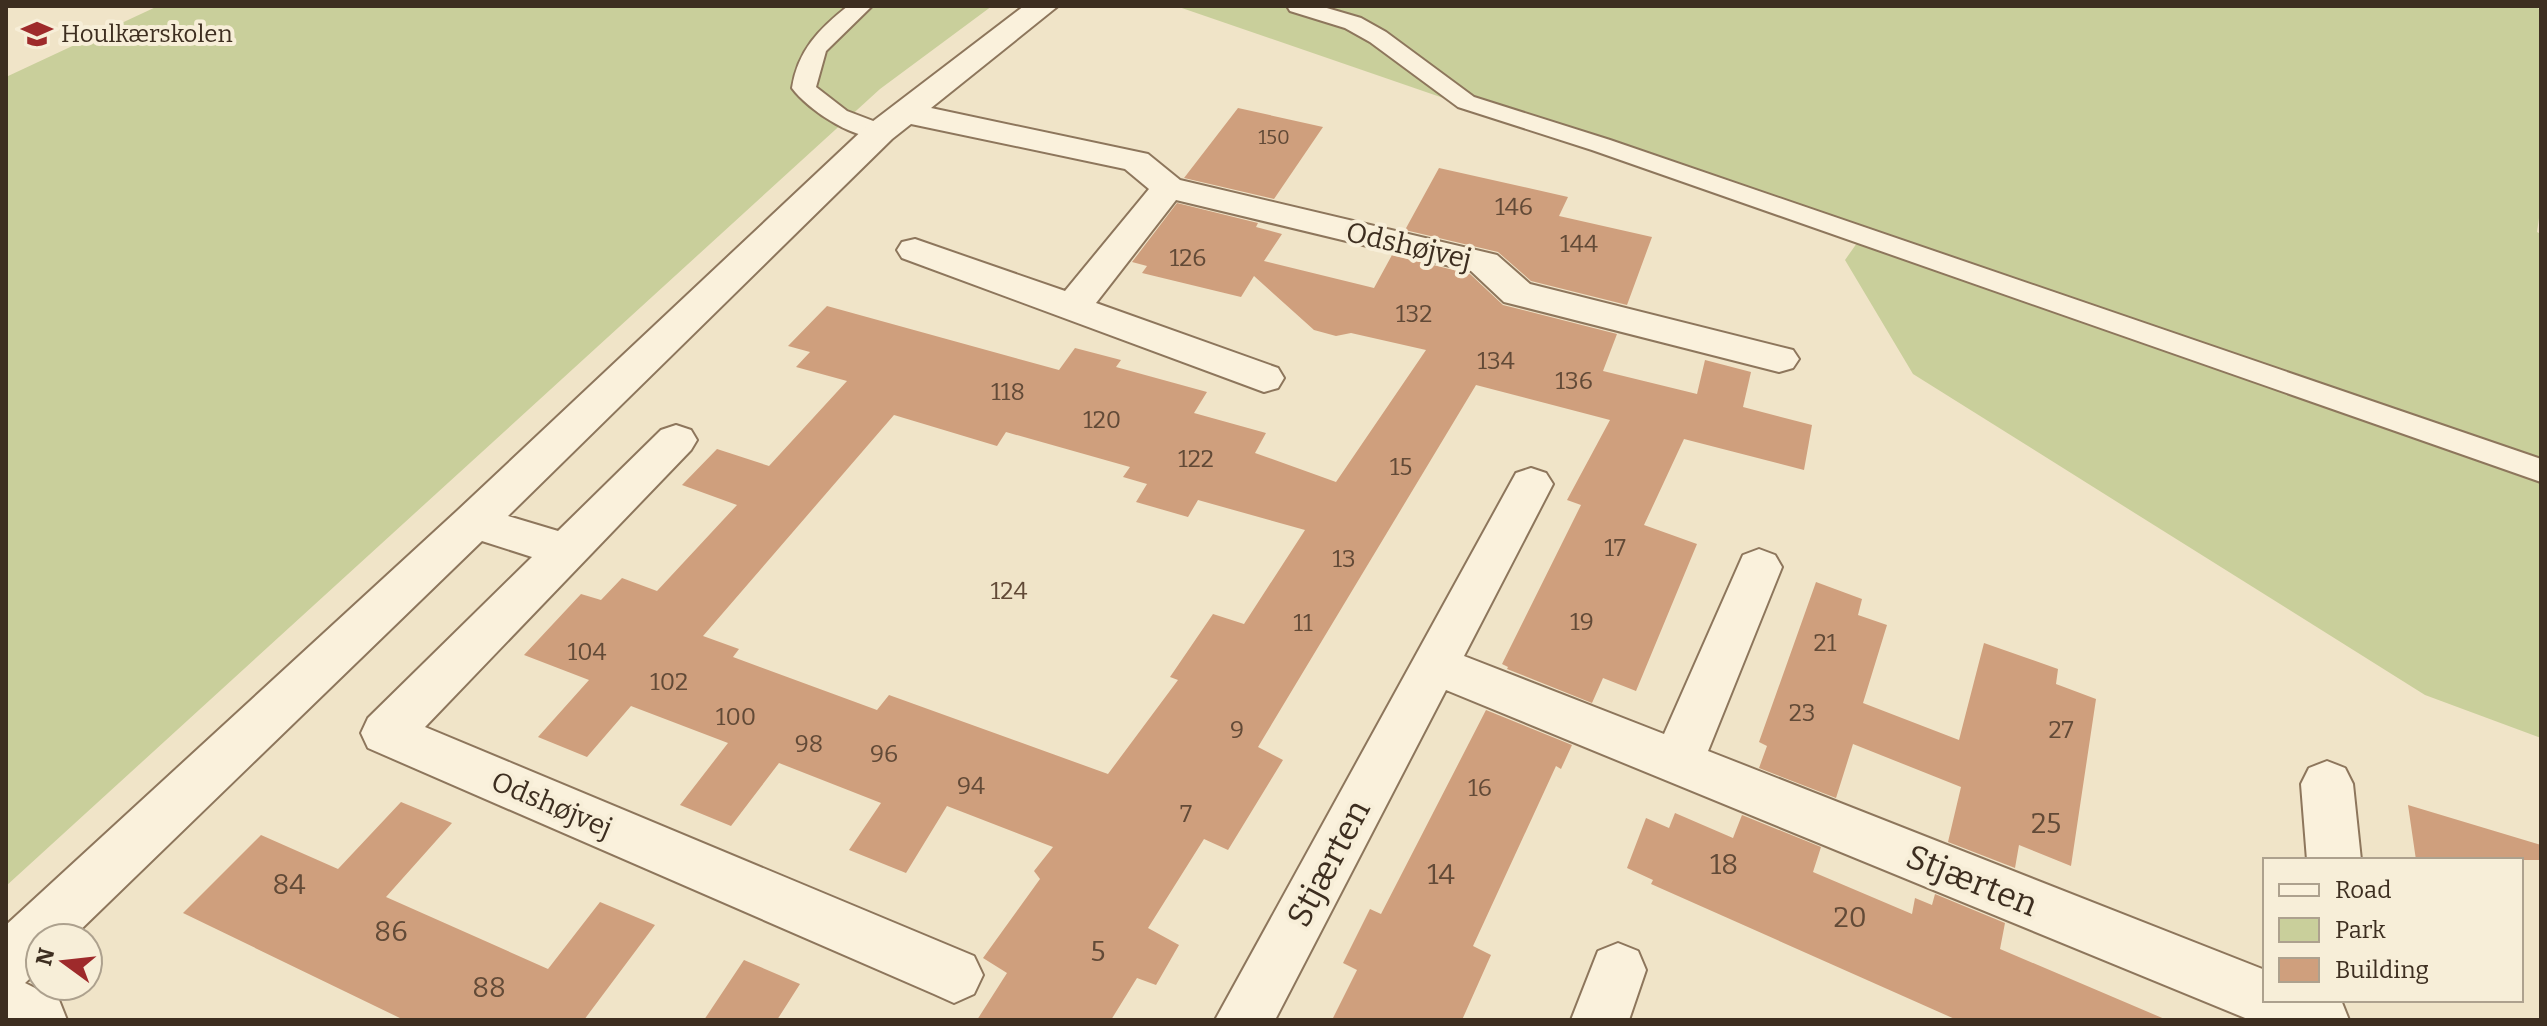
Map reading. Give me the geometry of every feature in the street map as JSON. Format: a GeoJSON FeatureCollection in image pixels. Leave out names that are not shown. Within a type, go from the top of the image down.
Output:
{"type":"FeatureCollection","features":[{"type":"Feature","properties":{"kind":"street"},"geometry":{"type":"LineString","coordinates":[[6,963],[892,122],[1043,6]]}},
{"type":"Feature","properties":{"kind":"street","name":"Odshøjvej"},"geometry":{"type":"LineString","coordinates":[[892,122],[1136,161],[1168,188],[1484,263],[1517,293],[1779,359]]}},
{"type":"Feature","properties":{"kind":"street"},"geometry":{"type":"LineString","coordinates":[[1072,308],[1168,188]]}},
{"type":"Feature","properties":{"kind":"street"},"geometry":{"type":"LineString","coordinates":[[915,250],[1264,378]]}},
{"type":"Feature","properties":{"kind":"street","name":"Odshøjvej"},"geometry":{"type":"LineString","coordinates":[[676,440],[386,733],[954,975]]}},
{"type":"Feature","properties":{"kind":"street","name":"Stjærten"},"geometry":{"type":"LineString","coordinates":[[1244,1020],[1531,484]]}},
{"type":"Feature","properties":{"kind":"street"},"geometry":{"type":"LineString","coordinates":[[474,522],[567,551]]}},
{"type":"Feature","properties":{"kind":"street"},"geometry":{"type":"LineString","coordinates":[[1678,762],[1759,567]]}},
{"type":"Feature","properties":{"kind":"street","name":"Stjærten"},"geometry":{"type":"LineString","coordinates":[[1435,665],[2263,997]]}},
{"type":"Feature","properties":{"kind":"street"},"geometry":{"type":"LineString","coordinates":[[2327,784],[2334,858]]}},
{"type":"Feature","properties":{"kind":"street"},"geometry":{"type":"LineString","coordinates":[[2276,1002],[2320,1020]]}},
{"type":"Feature","properties":{"kind":"street"},"geometry":{"type":"LineString","coordinates":[[6,1003],[38,1020]]}},
{"type":"Feature","properties":{"kind":"lane"},"geometry":{"type":"LineString","coordinates":[[861,6],[827,35],[806,64],[804,88],[822,108],[838,118],[892,122]]}},
{"type":"Feature","properties":{"kind":"lane"},"geometry":{"type":"LineString","coordinates":[[1298,6],[1353,23],[1378,37],[1466,102],[1601,145],[2541,471]]}},
{"type":"Feature","properties":{"kind":"green space"},"geometry":{"type":"Polygon","coordinates":[[[158,6],[992,6],[880,89],[6,886],[6,77],[158,6]]]}},
{"type":"Feature","properties":{"kind":"green space"},"geometry":{"type":"Polygon","coordinates":[[[1176,6],[2536,6],[2541,11],[2541,204],[2537,232],[2541,234],[2541,738],[2425,695],[1913,374],[1845,260],[1857,243],[1176,6]]]}},
{"type":"Feature","properties":{"kind":"building"},"geometry":{"type":"Polygon","coordinates":[[[1238,108],[1323,127],[1274,199],[1184,178],[1238,108]]]}},
{"type":"Feature","properties":{"kind":"building"},"geometry":{"type":"Polygon","coordinates":[[[1439,168],[1568,197],[1559,216],[1652,237],[1627,305],[1531,281],[1498,252],[1405,230],[1439,168]]]}},
{"type":"Feature","properties":{"kind":"building"},"geometry":{"type":"Polygon","coordinates":[[[1177,203],[1258,223],[1256,227],[1282,234],[1264,261],[1374,288],[1392,255],[1470,274],[1503,305],[1617,334],[1603,371],[1697,394],[1705,360],[1751,372],[1743,407],[1812,425],[1804,470],[1684,439],[1644,525],[1697,544],[1636,691],[1603,678],[1592,703],[1507,669],[1502,664],[1581,505],[1567,500],[1610,420],[1476,385],[1258,747],[1283,760],[1228,850],[1204,839],[1148,928],[1179,945],[1156,985],[1137,978],[1111,1020],[977,1020],[1007,973],[983,958],[1040,879],[1034,871],[1053,847],[947,806],[906,873],[849,850],[881,803],[779,763],[731,826],[680,805],[728,743],[631,706],[587,757],[538,737],[589,680],[524,655],[581,594],[601,600],[622,578],[657,591],[737,505],[682,485],[717,449],[769,466],[847,381],[796,367],[810,352],[788,346],[827,306],[1059,370],[1075,348],[1121,360],[1116,367],[1207,392],[1194,413],[1266,433],[1255,453],[1336,482],[1426,350],[1351,333],[1336,336],[1314,330],[1254,276],[1241,297],[1142,273],[1147,266],[1132,262],[1177,203]],[[894,415],[703,636],[739,649],[733,657],[877,710],[889,695],[1108,774],[1178,680],[1170,677],[1213,614],[1244,624],[1305,530],[1198,500],[1188,517],[1136,502],[1147,484],[1123,477],[1130,467],[1006,432],[997,446],[894,415]]]}},
{"type":"Feature","properties":{"kind":"building"},"geometry":{"type":"Polygon","coordinates":[[[1816,582],[1862,599],[1858,615],[1887,625],[1863,703],[1959,740],[1984,643],[2058,669],[2056,684],[2096,699],[2071,866],[2019,845],[2015,868],[1948,842],[1961,787],[1853,744],[1836,798],[1759,768],[1767,746],[1759,742],[1816,582]]]}},
{"type":"Feature","properties":{"kind":"building"},"geometry":{"type":"Polygon","coordinates":[[[1486,710],[1572,745],[1561,769],[1556,766],[1473,946],[1491,955],[1462,1020],[1332,1020],[1357,970],[1343,963],[1370,909],[1381,914],[1486,710]]]}},
{"type":"Feature","properties":{"kind":"building"},"geometry":{"type":"Polygon","coordinates":[[[401,802],[452,823],[386,897],[548,969],[600,902],[655,925],[584,1020],[404,1020],[183,913],[261,835],[338,869],[401,802]]]}},
{"type":"Feature","properties":{"kind":"building"},"geometry":{"type":"Polygon","coordinates":[[[2408,805],[2541,845],[2541,860],[2416,858],[2408,805]]]}},
{"type":"Feature","properties":{"kind":"building"},"geometry":{"type":"Polygon","coordinates":[[[1675,813],[1733,838],[1742,815],[1821,847],[1813,872],[1912,914],[1915,898],[1932,905],[1935,894],[2005,923],[2000,949],[2167,1020],[1957,1020],[1651,884],[1653,880],[1627,868],[1646,818],[1669,828],[1675,813]]]}},
{"type":"Feature","properties":{"kind":"building"},"geometry":{"type":"Polygon","coordinates":[[[744,960],[800,984],[777,1020],[704,1020],[744,960]]]}},
{"type":"Feature","properties":{"kind":"place","name":"Houlkærskolen"},"geometry":{"type":"Point","coordinates":[37,34]}}]}
